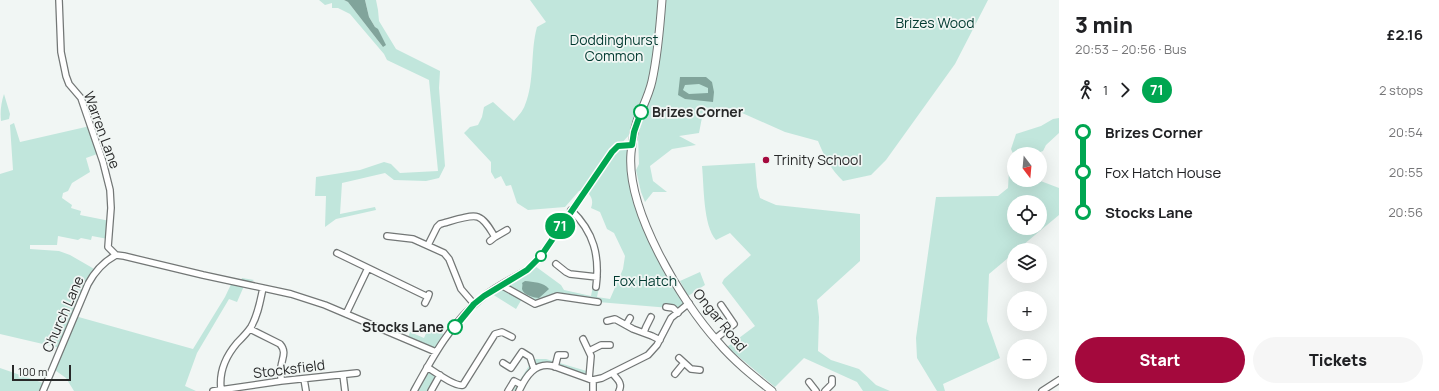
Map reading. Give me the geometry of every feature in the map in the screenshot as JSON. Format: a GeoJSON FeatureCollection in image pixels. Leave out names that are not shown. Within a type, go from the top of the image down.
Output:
{"type":"FeatureCollection","features":[{"type":"Feature","properties":{"kind":"main road","name":"Ongar Road"},"geometry":{"type":"LineString","coordinates":[[662,0],[659,38],[652,82],[637,122],[632,145],[631,173],[634,187],[642,215],[653,241],[678,287],[715,339],[738,363],[772,391]]}},
{"type":"Feature","properties":{"kind":"street","name":"Warren Lane"},"geometry":{"type":"LineString","coordinates":[[59,0],[61,52],[67,81],[81,98],[108,183],[111,208],[107,260]]}},
{"type":"Feature","properties":{"kind":"street"},"geometry":{"type":"LineString","coordinates":[[414,391],[436,352],[474,304],[533,265],[541,256],[612,152],[618,146],[632,145]]}},
{"type":"Feature","properties":{"kind":"street"},"geometry":{"type":"LineString","coordinates":[[571,210],[586,227],[591,237],[598,263],[596,287]]}},
{"type":"Feature","properties":{"kind":"street"},"geometry":{"type":"LineString","coordinates":[[428,245],[440,224],[468,217],[477,216],[495,237]]}},
{"type":"Feature","properties":{"kind":"street"},"geometry":{"type":"LineString","coordinates":[[490,241],[507,230]]}},
{"type":"Feature","properties":{"kind":"street"},"geometry":{"type":"LineString","coordinates":[[387,236],[413,239],[444,253],[449,259],[461,289],[474,304]]}},
{"type":"Feature","properties":{"kind":"street"},"geometry":{"type":"LineString","coordinates":[[108,247],[116,255],[306,298],[436,352]]}},
{"type":"Feature","properties":{"kind":"street"},"geometry":{"type":"LineString","coordinates":[[337,253],[427,298]]}},
{"type":"Feature","properties":{"kind":"street","name":"Church Lane"},"geometry":{"type":"LineString","coordinates":[[43,391],[88,284],[96,270],[107,260],[116,255]]}},
{"type":"Feature","properties":{"kind":"street"},"geometry":{"type":"LineString","coordinates":[[556,264],[570,274],[597,277]]}},
{"type":"Feature","properties":{"kind":"street"},"geometry":{"type":"LineString","coordinates":[[346,314],[368,268]]}},
{"type":"Feature","properties":{"kind":"street"},"geometry":{"type":"LineString","coordinates":[[501,285],[535,304],[557,296],[598,302]]}},
{"type":"Feature","properties":{"kind":"street"},"geometry":{"type":"LineString","coordinates":[[223,389],[221,375],[226,360],[237,343],[250,328],[258,312],[263,288]]}},
{"type":"Feature","properties":{"kind":"street"},"geometry":{"type":"LineString","coordinates":[[508,391],[514,381],[521,388],[534,369],[546,365],[591,380],[602,378],[648,355],[660,340],[671,318],[689,303]]}},
{"type":"Feature","properties":{"kind":"street"},"geometry":{"type":"LineString","coordinates":[[715,339],[734,324],[721,305]]}},
{"type":"Feature","properties":{"kind":"street"},"geometry":{"type":"LineString","coordinates":[[666,307],[673,308],[678,313]]}},
{"type":"Feature","properties":{"kind":"street"},"geometry":{"type":"LineString","coordinates":[[644,332],[651,317]]}},
{"type":"Feature","properties":{"kind":"street"},"geometry":{"type":"LineString","coordinates":[[626,325],[630,318]]}},
{"type":"Feature","properties":{"kind":"street"},"geometry":{"type":"LineString","coordinates":[[607,321],[615,319],[660,340]]}},
{"type":"Feature","properties":{"kind":"street"},"geometry":{"type":"LineString","coordinates":[[250,328],[280,344],[282,347],[284,355],[281,365],[281,381]]}},
{"type":"Feature","properties":{"kind":"street"},"geometry":{"type":"LineString","coordinates":[[427,367],[458,385],[463,385],[495,334],[502,332],[512,337]]}},
{"type":"Feature","properties":{"kind":"street"},"geometry":{"type":"LineString","coordinates":[[583,339],[589,351],[593,391]]}},
{"type":"Feature","properties":{"kind":"street"},"geometry":{"type":"LineString","coordinates":[[589,351],[601,345],[610,345]]}},
{"type":"Feature","properties":{"kind":"street"},"geometry":{"type":"LineString","coordinates":[[504,363],[511,368],[522,352],[530,357],[534,369]]}},
{"type":"Feature","properties":{"kind":"street"},"geometry":{"type":"LineString","coordinates":[[557,368],[558,355],[565,355]]}},
{"type":"Feature","properties":{"kind":"street"},"geometry":{"type":"LineString","coordinates":[[674,374],[682,360],[691,369],[700,370]]}},
{"type":"Feature","properties":{"kind":"street","name":"Stocksfield"},"geometry":{"type":"LineString","coordinates":[[213,391],[357,372]]}},
{"type":"Feature","properties":{"kind":"street"},"geometry":{"type":"LineString","coordinates":[[612,373],[621,385],[619,391]]}},
{"type":"Feature","properties":{"kind":"street"},"geometry":{"type":"LineString","coordinates":[[343,375],[345,391]]}},
{"type":"Feature","properties":{"kind":"street"},"geometry":{"type":"LineString","coordinates":[[431,391],[440,375]]}},
{"type":"Feature","properties":{"kind":"street"},"geometry":{"type":"LineString","coordinates":[[825,391],[832,384],[832,378]]}},
{"type":"Feature","properties":{"kind":"street"},"geometry":{"type":"LineString","coordinates":[[304,379],[306,391]]}},
{"type":"Feature","properties":{"kind":"street"},"geometry":{"type":"LineString","coordinates":[[1042,391],[1059,380]]}},
{"type":"Feature","properties":{"kind":"street"},"geometry":{"type":"LineString","coordinates":[[809,382],[816,391]]}},
{"type":"Feature","properties":{"kind":"street"},"geometry":{"type":"LineString","coordinates":[[263,384],[264,391]]}},
{"type":"Feature","properties":{"kind":"green space"},"geometry":{"type":"Polygon","coordinates":[[[319,0],[344,0],[348,2],[383,47],[375,27],[369,17],[365,0],[376,0],[379,21],[396,49],[440,71],[439,88],[445,166],[439,178],[426,181],[394,180],[385,173],[342,183],[340,214],[375,207],[376,210],[336,219],[325,227],[326,196],[315,196],[316,177],[360,170],[384,162],[391,164],[400,173],[438,171],[429,80],[387,60],[384,54],[350,14],[338,8],[332,8],[332,3],[325,5],[319,0]]]}},
{"type":"Feature","properties":{"kind":"green space"},"geometry":{"type":"Polygon","coordinates":[[[530,0],[988,0],[955,64],[886,160],[871,175],[843,181],[828,162],[818,141],[785,132],[731,108],[719,110],[704,107],[699,133],[679,136],[696,145],[672,149],[650,166],[653,181],[667,192],[653,192],[645,202],[636,170],[639,164],[638,135],[630,134],[619,146],[632,145],[631,153],[642,215],[689,303],[678,313],[670,308],[598,302],[560,296],[539,304],[523,297],[516,309],[492,294],[500,290],[509,289],[509,283],[535,266],[561,285],[564,290],[591,296],[593,286],[599,287],[597,297],[610,299],[623,269],[625,256],[614,233],[607,229],[600,212],[591,208],[591,198],[585,190],[579,191],[565,207],[528,210],[517,203],[511,185],[506,186],[501,176],[495,179],[491,172],[491,162],[464,133],[470,127],[478,125],[482,117],[484,107],[493,102],[514,121],[524,107],[530,86],[537,27],[546,22],[530,0]]]}},
{"type":"Feature","properties":{"kind":"green space"},"geometry":{"type":"Polygon","coordinates":[[[4,94],[10,114],[9,119],[1,121],[1,108],[4,94]]]}},
{"type":"Feature","properties":{"kind":"green space"},"geometry":{"type":"Polygon","coordinates":[[[1059,118],[1059,133],[1045,147],[1012,147],[1016,134],[1041,126],[1053,119],[1059,118]]]}},
{"type":"Feature","properties":{"kind":"green space"},"geometry":{"type":"Polygon","coordinates":[[[14,123],[20,142],[90,126],[100,153],[86,158],[90,172],[72,183],[68,191],[63,193],[62,198],[72,205],[71,208],[81,211],[80,215],[110,221],[108,239],[92,236],[91,240],[81,238],[78,240],[58,236],[57,245],[30,245],[30,249],[59,251],[70,255],[96,270],[75,316],[193,349],[225,297],[234,278],[241,280],[242,278],[254,280],[244,286],[237,302],[229,299],[197,353],[185,386],[196,391],[74,391],[66,378],[52,368],[60,348],[0,334],[0,174],[13,170],[10,125],[14,123]]]}},
{"type":"Feature","properties":{"kind":"green space"},"geometry":{"type":"Polygon","coordinates":[[[755,163],[757,187],[760,198],[776,205],[860,214],[860,261],[817,300],[819,317],[818,351],[831,360],[859,369],[876,385],[890,391],[863,391],[857,382],[804,358],[775,387],[727,347],[755,326],[722,283],[724,279],[751,255],[730,233],[716,240],[712,234],[706,215],[702,166],[755,163]]]}},
{"type":"Feature","properties":{"kind":"green space"},"geometry":{"type":"Polygon","coordinates":[[[1047,183],[1059,188],[1059,215],[1047,225],[1047,195],[1007,195],[1007,235],[1035,235],[1025,243],[1007,243],[1007,259],[989,274],[987,321],[1000,358],[943,384],[945,391],[937,391],[917,358],[916,338],[936,197],[998,196],[1008,187],[1047,187],[1047,183]]]}},
{"type":"Feature","properties":{"kind":"green space"},"geometry":{"type":"Polygon","coordinates":[[[700,272],[705,285],[688,296],[680,281],[700,272]]]}},
{"type":"Feature","properties":{"kind":"green space"},"geometry":{"type":"Polygon","coordinates":[[[434,327],[447,337],[436,352],[407,340],[410,332],[424,338],[428,329],[434,327]]]}},
{"type":"Feature","properties":{"kind":"green space"},"geometry":{"type":"Polygon","coordinates":[[[536,359],[546,359],[590,372],[589,379],[553,366],[534,369],[519,391],[513,391],[532,361],[536,359]]]}},
{"type":"Feature","properties":{"kind":"green space"},"geometry":{"type":"Polygon","coordinates":[[[427,367],[440,375],[431,391],[414,391],[427,367]]]}},
{"type":"Feature","properties":{"kind":"green space"},"geometry":{"type":"Polygon","coordinates":[[[0,368],[46,384],[43,391],[0,391],[0,368]]]}},
{"type":"Feature","properties":{"kind":"shaded area"},"geometry":{"type":"Polygon","coordinates":[[[344,0],[365,0],[369,17],[378,29],[386,45],[383,47],[348,2],[344,0]]]}},
{"type":"Feature","properties":{"kind":"shaded area"},"geometry":{"type":"Polygon","coordinates":[[[680,77],[706,77],[712,82],[714,92],[713,102],[685,99],[678,95],[680,77]],[[699,84],[685,85],[683,90],[689,94],[708,93],[708,88],[699,84]]]}},
{"type":"Feature","properties":{"kind":"shaded area"},"geometry":{"type":"Polygon","coordinates":[[[525,281],[541,284],[549,289],[539,298],[532,297],[522,289],[522,283],[525,281]]]}},
{"type":"Feature","properties":{"kind":"bus line","name":"71"},"geometry":{"type":"LineString","coordinates":[[455,327],[474,304],[501,285],[527,270],[541,256],[612,152],[618,146],[632,145],[634,132],[641,112]]}},
{"type":"Feature","properties":{"kind":"place","name":"Brizes Corner"},"geometry":{"type":"Point","coordinates":[641,112]}},
{"type":"Feature","properties":{"kind":"place","name":"Trinity School"},"geometry":{"type":"Point","coordinates":[766,160]}},
{"type":"Feature","properties":{"kind":"place","name":"Stocks Lane"},"geometry":{"type":"Point","coordinates":[455,327]}},
{"type":"Feature","properties":{"kind":"park label","name":"Brizes Wood"},"geometry":{"type":"Point","coordinates":[935,23]}},
{"type":"Feature","properties":{"kind":"park label","name":"Doddinghurst Common"},"geometry":{"type":"Point","coordinates":[614,48]}},
{"type":"Feature","properties":{"kind":"park label","name":"Fox Hatch"},"geometry":{"type":"Point","coordinates":[645,281]}}]}
